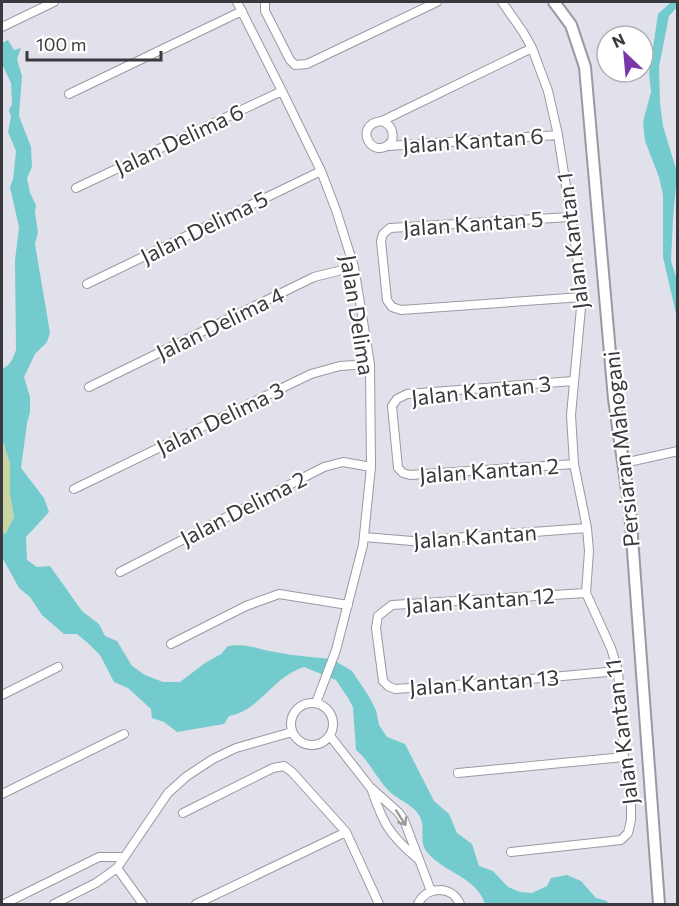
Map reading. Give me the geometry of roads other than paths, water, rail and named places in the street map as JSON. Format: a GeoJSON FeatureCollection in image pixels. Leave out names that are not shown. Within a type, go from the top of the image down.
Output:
{"type":"FeatureCollection","features":[{"type":"Feature","properties":{"kind":"main road","name":"Persiaran Mahogani"},"geometry":{"type":"LineString","coordinates":[[554,2],[571,26],[585,67],[614,399],[630,510],[658,904]]}},
{"type":"Feature","properties":{"kind":"street"},"geometry":{"type":"LineString","coordinates":[[2,27],[54,2]]}},
{"type":"Feature","properties":{"kind":"street","name":"Jalan Delima"},"geometry":{"type":"LineString","coordinates":[[237,2],[321,171],[336,210],[354,267],[370,364],[371,467],[364,537],[336,650],[316,703]]}},
{"type":"Feature","properties":{"kind":"street"},"geometry":{"type":"LineString","coordinates":[[265,2],[265,11],[290,60],[295,65],[307,64],[437,2]]}},
{"type":"Feature","properties":{"kind":"street","name":"Jalan Kantan 1"},"geometry":{"type":"LineString","coordinates":[[502,2],[532,48],[548,91],[558,135],[582,297],[571,415],[574,464],[587,528]]}},
{"type":"Feature","properties":{"kind":"street"},"geometry":{"type":"LineString","coordinates":[[69,94],[242,11]]}},
{"type":"Feature","properties":{"kind":"street"},"geometry":{"type":"LineString","coordinates":[[382,121],[387,124],[393,134],[388,146],[375,148],[366,138],[366,132],[375,122],[382,121],[532,48]]}},
{"type":"Feature","properties":{"kind":"street","name":"Jalan Delima 6"},"geometry":{"type":"LineString","coordinates":[[76,188],[282,91]]}},
{"type":"Feature","properties":{"kind":"street","name":"Jalan Kantan 6"},"geometry":{"type":"LineString","coordinates":[[388,146],[558,135]]}},
{"type":"Feature","properties":{"kind":"street","name":"Jalan Delima 5"},"geometry":{"type":"LineString","coordinates":[[87,284],[321,171]]}},
{"type":"Feature","properties":{"kind":"street","name":"Jalan Kantan 5"},"geometry":{"type":"LineString","coordinates":[[570,217],[390,228],[383,234],[381,242],[387,300],[392,307],[401,310],[582,297]]}},
{"type":"Feature","properties":{"kind":"street","name":"Jalan Delima 4"},"geometry":{"type":"LineString","coordinates":[[89,387],[314,277],[354,267]]}},
{"type":"Feature","properties":{"kind":"street","name":"Jalan Delima 3"},"geometry":{"type":"LineString","coordinates":[[74,489],[311,374],[340,366],[370,364]]}},
{"type":"Feature","properties":{"kind":"street","name":"Jalan Kantan 3"},"geometry":{"type":"LineString","coordinates":[[396,441],[392,406],[397,399],[407,394],[573,381]]}},
{"type":"Feature","properties":{"kind":"street","name":"Jalan Kantan 2"},"geometry":{"type":"LineString","coordinates":[[396,441],[398,468],[403,474],[410,475],[574,464]]}},
{"type":"Feature","properties":{"kind":"street"},"geometry":{"type":"LineString","coordinates":[[624,463],[677,451]]}},
{"type":"Feature","properties":{"kind":"street","name":"Jalan Delima 2"},"geometry":{"type":"LineString","coordinates":[[120,572],[324,467],[343,462],[371,467]]}},
{"type":"Feature","properties":{"kind":"street","name":"Jalan Kantan"},"geometry":{"type":"LineString","coordinates":[[364,537],[412,541],[587,528]]}},
{"type":"Feature","properties":{"kind":"street","name":"Jalan Kantan 11"},"geometry":{"type":"LineString","coordinates":[[511,852],[610,842],[621,840],[628,833],[631,801],[624,757],[618,671],[611,648],[586,593],[589,551],[587,528]]}},
{"type":"Feature","properties":{"kind":"street","name":"Jalan Kantan 12"},"geometry":{"type":"LineString","coordinates":[[378,652],[376,628],[378,616],[392,605],[586,593]]}},
{"type":"Feature","properties":{"kind":"street"},"geometry":{"type":"LineString","coordinates":[[171,644],[246,606],[279,594],[348,605]]}},
{"type":"Feature","properties":{"kind":"street","name":"Jalan Kantan 13"},"geometry":{"type":"LineString","coordinates":[[378,652],[383,681],[395,689],[618,671]]}},
{"type":"Feature","properties":{"kind":"street"},"geometry":{"type":"LineString","coordinates":[[2,695],[58,667]]}},
{"type":"Feature","properties":{"kind":"street"},"geometry":{"type":"LineString","coordinates":[[316,703],[322,705],[332,715],[333,729],[325,741],[313,745],[300,742],[292,732],[291,717],[301,705],[316,703]]}},
{"type":"Feature","properties":{"kind":"street"},"geometry":{"type":"LineString","coordinates":[[54,904],[96,883],[117,868],[168,793],[187,776],[213,759],[236,748],[292,732]]}},
{"type":"Feature","properties":{"kind":"street"},"geometry":{"type":"LineString","coordinates":[[2,794],[124,734]]}},
{"type":"Feature","properties":{"kind":"street"},"geometry":{"type":"LineString","coordinates":[[330,736],[370,787],[404,820],[431,891]]}},
{"type":"Feature","properties":{"kind":"street"},"geometry":{"type":"LineString","coordinates":[[458,773],[624,757]]}},
{"type":"Feature","properties":{"kind":"street"},"geometry":{"type":"LineString","coordinates":[[183,813],[273,768],[284,766],[346,832],[380,904]]}},
{"type":"Feature","properties":{"kind":"street"},"geometry":{"type":"LineString","coordinates":[[370,787],[386,827],[400,844],[418,859]]}},
{"type":"Feature","properties":{"kind":"street"},"geometry":{"type":"LineString","coordinates":[[196,904],[346,832]]}},
{"type":"Feature","properties":{"kind":"street"},"geometry":{"type":"LineString","coordinates":[[4,904],[99,857],[124,857]]}},
{"type":"Feature","properties":{"kind":"street"},"geometry":{"type":"LineString","coordinates":[[117,868],[143,904]]}},
{"type":"Feature","properties":{"kind":"street"},"geometry":{"type":"LineString","coordinates":[[418,904],[424,895],[431,891],[446,891],[453,894],[460,904]]}},
{"type":"Feature","properties":{"kind":"water"},"geometry":{"type":"Polygon","coordinates":[[[678,2],[677,7],[669,16],[659,67],[663,126],[677,172],[671,261],[677,280],[677,318],[663,257],[663,195],[659,177],[645,141],[643,122],[651,92],[650,84],[655,84],[655,34],[658,14],[670,3],[678,2]]]}},
{"type":"Feature","properties":{"kind":"water"},"geometry":{"type":"Polygon","coordinates":[[[8,40],[14,50],[21,48],[17,59],[22,76],[19,116],[31,147],[32,167],[27,178],[30,193],[36,205],[38,232],[35,244],[50,333],[47,342],[35,354],[24,377],[30,397],[30,412],[21,468],[44,498],[49,512],[26,537],[27,560],[37,567],[50,566],[82,611],[99,624],[105,636],[117,641],[132,666],[145,675],[163,682],[180,682],[221,654],[228,646],[235,645],[332,659],[352,671],[376,710],[379,725],[387,737],[405,744],[434,801],[449,814],[457,833],[472,844],[479,866],[493,871],[508,887],[520,892],[532,893],[547,886],[551,878],[567,875],[581,881],[596,898],[607,901],[608,904],[485,904],[475,887],[427,852],[423,844],[422,821],[418,813],[389,791],[356,750],[353,707],[336,680],[304,667],[283,678],[250,707],[229,716],[224,724],[177,732],[164,722],[152,718],[151,709],[128,688],[114,682],[100,655],[89,644],[77,634],[64,634],[42,615],[30,597],[19,588],[2,557],[2,534],[6,533],[14,517],[10,494],[10,464],[2,438],[2,369],[10,363],[16,350],[15,260],[19,227],[10,187],[16,151],[8,132],[11,117],[9,110],[12,104],[11,83],[2,64],[2,43],[8,40]]]}}]}
